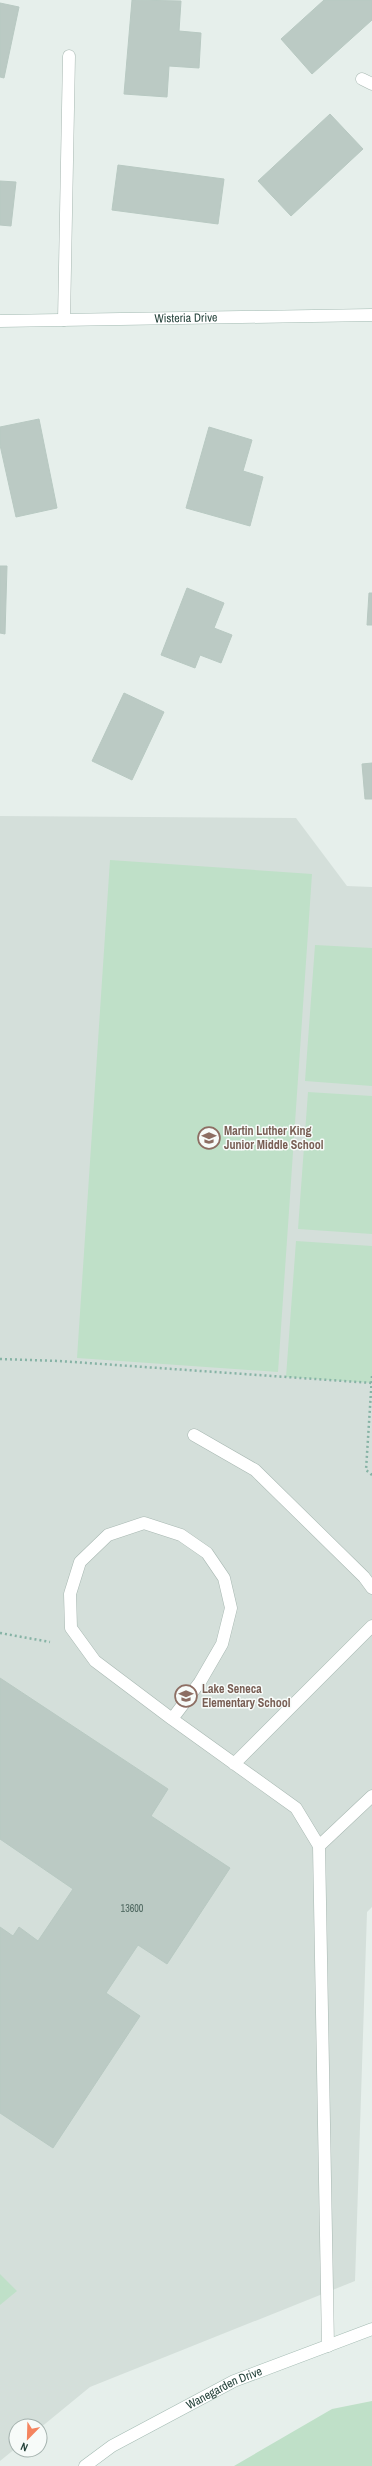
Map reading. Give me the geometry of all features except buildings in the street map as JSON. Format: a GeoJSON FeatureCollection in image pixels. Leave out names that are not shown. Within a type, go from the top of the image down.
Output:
{"type":"FeatureCollection","features":[{"type":"Feature","properties":{"kind":"street"},"geometry":{"type":"LineString","coordinates":[[64,320],[69,56]]}},
{"type":"Feature","properties":{"kind":"street","name":"Wisteria Drive"},"geometry":{"type":"LineString","coordinates":[[0,321],[372,315]]}},
{"type":"Feature","properties":{"kind":"street"},"geometry":{"type":"LineString","coordinates":[[194,1435],[255,1470],[364,1577],[372,1588]]}},
{"type":"Feature","properties":{"kind":"street"},"geometry":{"type":"LineString","coordinates":[[172,1719],[200,1682],[222,1644],[231,1608],[224,1578],[207,1553],[181,1535],[144,1523],[108,1535],[80,1562],[70,1594],[71,1628],[94,1662],[172,1719],[234,1764],[296,1808],[319,1846],[328,2346]]}},
{"type":"Feature","properties":{"kind":"street"},"geometry":{"type":"LineString","coordinates":[[234,1764],[372,1626]]}},
{"type":"Feature","properties":{"kind":"street"},"geometry":{"type":"LineString","coordinates":[[319,1846],[372,1796]]}},
{"type":"Feature","properties":{"kind":"street","name":"Wanegarden Drive"},"geometry":{"type":"LineString","coordinates":[[85,2466],[112,2446],[234,2381],[372,2329]]}},
{"type":"Feature","properties":{"kind":"path"},"geometry":{"type":"LineString","coordinates":[[0,1359],[59,1361],[372,1384]]}},
{"type":"Feature","properties":{"kind":"path"},"geometry":{"type":"LineString","coordinates":[[372,1376],[366,1470],[372,1475]]}},
{"type":"Feature","properties":{"kind":"path"},"geometry":{"type":"LineString","coordinates":[[0,1633],[86,1649]]}},
{"type":"Feature","properties":{"kind":"shaded area","name":"Lake Seneca Elementary School"},"geometry":{"type":"Polygon","coordinates":[[[0,816],[296,818],[347,886],[372,887],[372,1907],[367,1912],[355,2281],[90,2387],[48,2421],[48,2418],[8,2418],[8,2454],[0,2461],[0,816]]]}},
{"type":"Feature","properties":{"kind":"green space"},"geometry":{"type":"Polygon","coordinates":[[[110,860],[312,874],[278,1372],[77,1358],[110,860]]]}},
{"type":"Feature","properties":{"kind":"green space"},"geometry":{"type":"Polygon","coordinates":[[[315,945],[372,948],[372,1086],[305,1081],[315,945]]]}},
{"type":"Feature","properties":{"kind":"green space"},"geometry":{"type":"Polygon","coordinates":[[[308,1092],[372,1096],[372,1234],[298,1229],[308,1092]]]}},
{"type":"Feature","properties":{"kind":"green space"},"geometry":{"type":"Polygon","coordinates":[[[296,1241],[372,1246],[372,1383],[286,1377],[296,1241]]]}},
{"type":"Feature","properties":{"kind":"green space"},"geometry":{"type":"Polygon","coordinates":[[[0,2274],[17,2291],[0,2305],[0,2274]]]}},
{"type":"Feature","properties":{"kind":"green space"},"geometry":{"type":"Polygon","coordinates":[[[372,2401],[372,2466],[234,2466],[332,2409],[372,2401]]]}},
{"type":"Feature","properties":{"kind":"place","name":"Martin Luther King Junior Middle School"},"geometry":{"type":"Point","coordinates":[209,1138]}},
{"type":"Feature","properties":{"kind":"place","name":"Lake Seneca Elementary School"},"geometry":{"type":"Point","coordinates":[186,1696]}}]}
